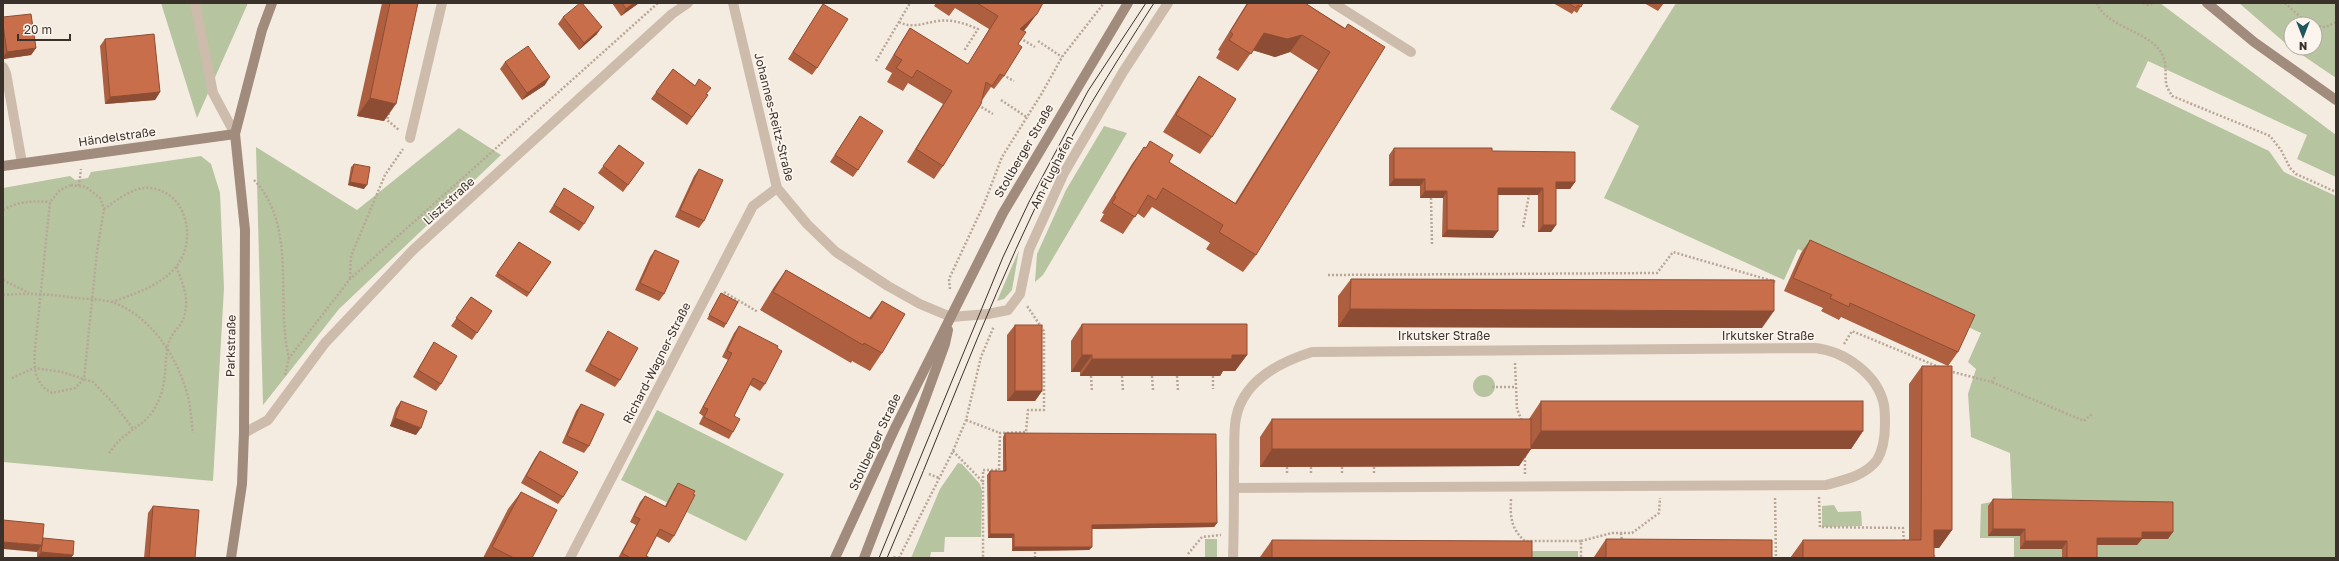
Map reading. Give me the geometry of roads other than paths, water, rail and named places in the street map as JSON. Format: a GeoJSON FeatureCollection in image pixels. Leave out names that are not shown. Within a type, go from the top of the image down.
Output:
{"type":"FeatureCollection","features":[{"type":"Feature","properties":{"kind":"main road","name":"Parkstraße"},"geometry":{"type":"LineString","coordinates":[[230,558],[242,484],[244,432],[245,230],[235,134],[262,30],[272,3]]}},
{"type":"Feature","properties":{"kind":"main road","name":"Stollberger Straße"},"geometry":{"type":"LineString","coordinates":[[835,558],[895,428],[1003,213],[1128,3]]}},
{"type":"Feature","properties":{"kind":"main road"},"geometry":{"type":"LineString","coordinates":[[2207,3],[2254,42],[2336,100]]}},
{"type":"Feature","properties":{"kind":"main road","name":"Händelstraße"},"geometry":{"type":"LineString","coordinates":[[3,166],[235,134]]}},
{"type":"Feature","properties":{"kind":"main road","name":"Stollberger Straße"},"geometry":{"type":"LineString","coordinates":[[864,558],[943,349],[951,316]]}},
{"type":"Feature","properties":{"kind":"street"},"geometry":{"type":"LineString","coordinates":[[195,3],[213,93],[235,134]]}},
{"type":"Feature","properties":{"kind":"street"},"geometry":{"type":"LineString","coordinates":[[410,138],[442,3]]}},
{"type":"Feature","properties":{"kind":"street","name":"Lisztstraße"},"geometry":{"type":"LineString","coordinates":[[244,432],[268,420],[325,343],[413,250],[672,14],[688,3]]}},
{"type":"Feature","properties":{"kind":"street","name":"Johannes-Reitz-Straße"},"geometry":{"type":"LineString","coordinates":[[734,3],[777,188],[807,224],[836,252],[906,297],[951,316]]}},
{"type":"Feature","properties":{"kind":"street","name":"Am Flughafen"},"geometry":{"type":"LineString","coordinates":[[951,316],[1008,310],[1020,294],[1029,250],[1064,173],[1123,72],[1168,3]]}},
{"type":"Feature","properties":{"kind":"street"},"geometry":{"type":"LineString","coordinates":[[1333,3],[1411,52]]}},
{"type":"Feature","properties":{"kind":"street"},"geometry":{"type":"LineString","coordinates":[[3,67],[6,73],[22,163]]}},
{"type":"Feature","properties":{"kind":"street","name":"Richard-Wagner-Straße"},"geometry":{"type":"LineString","coordinates":[[570,558],[753,206],[777,188]]}},
{"type":"Feature","properties":{"kind":"street","name":"Irkutsker Straße"},"geometry":{"type":"LineString","coordinates":[[1233,558],[1234,488],[1236,419],[1240,403],[1250,388],[1264,375],[1287,361],[1312,352],[1335,350],[1815,348],[1838,354],[1858,365],[1875,383],[1884,405],[1885,432],[1877,460],[1856,478],[1826,485],[1234,488]]}},
{"type":"Feature","properties":{"kind":"tram line"},"geometry":{"type":"LineString","coordinates":[[879,558],[1003,257],[1029,202],[1088,91],[1146,3]]}},
{"type":"Feature","properties":{"kind":"tram line"},"geometry":{"type":"LineString","coordinates":[[887,558],[978,337],[1036,206],[1077,128],[1154,3]]}}]}
